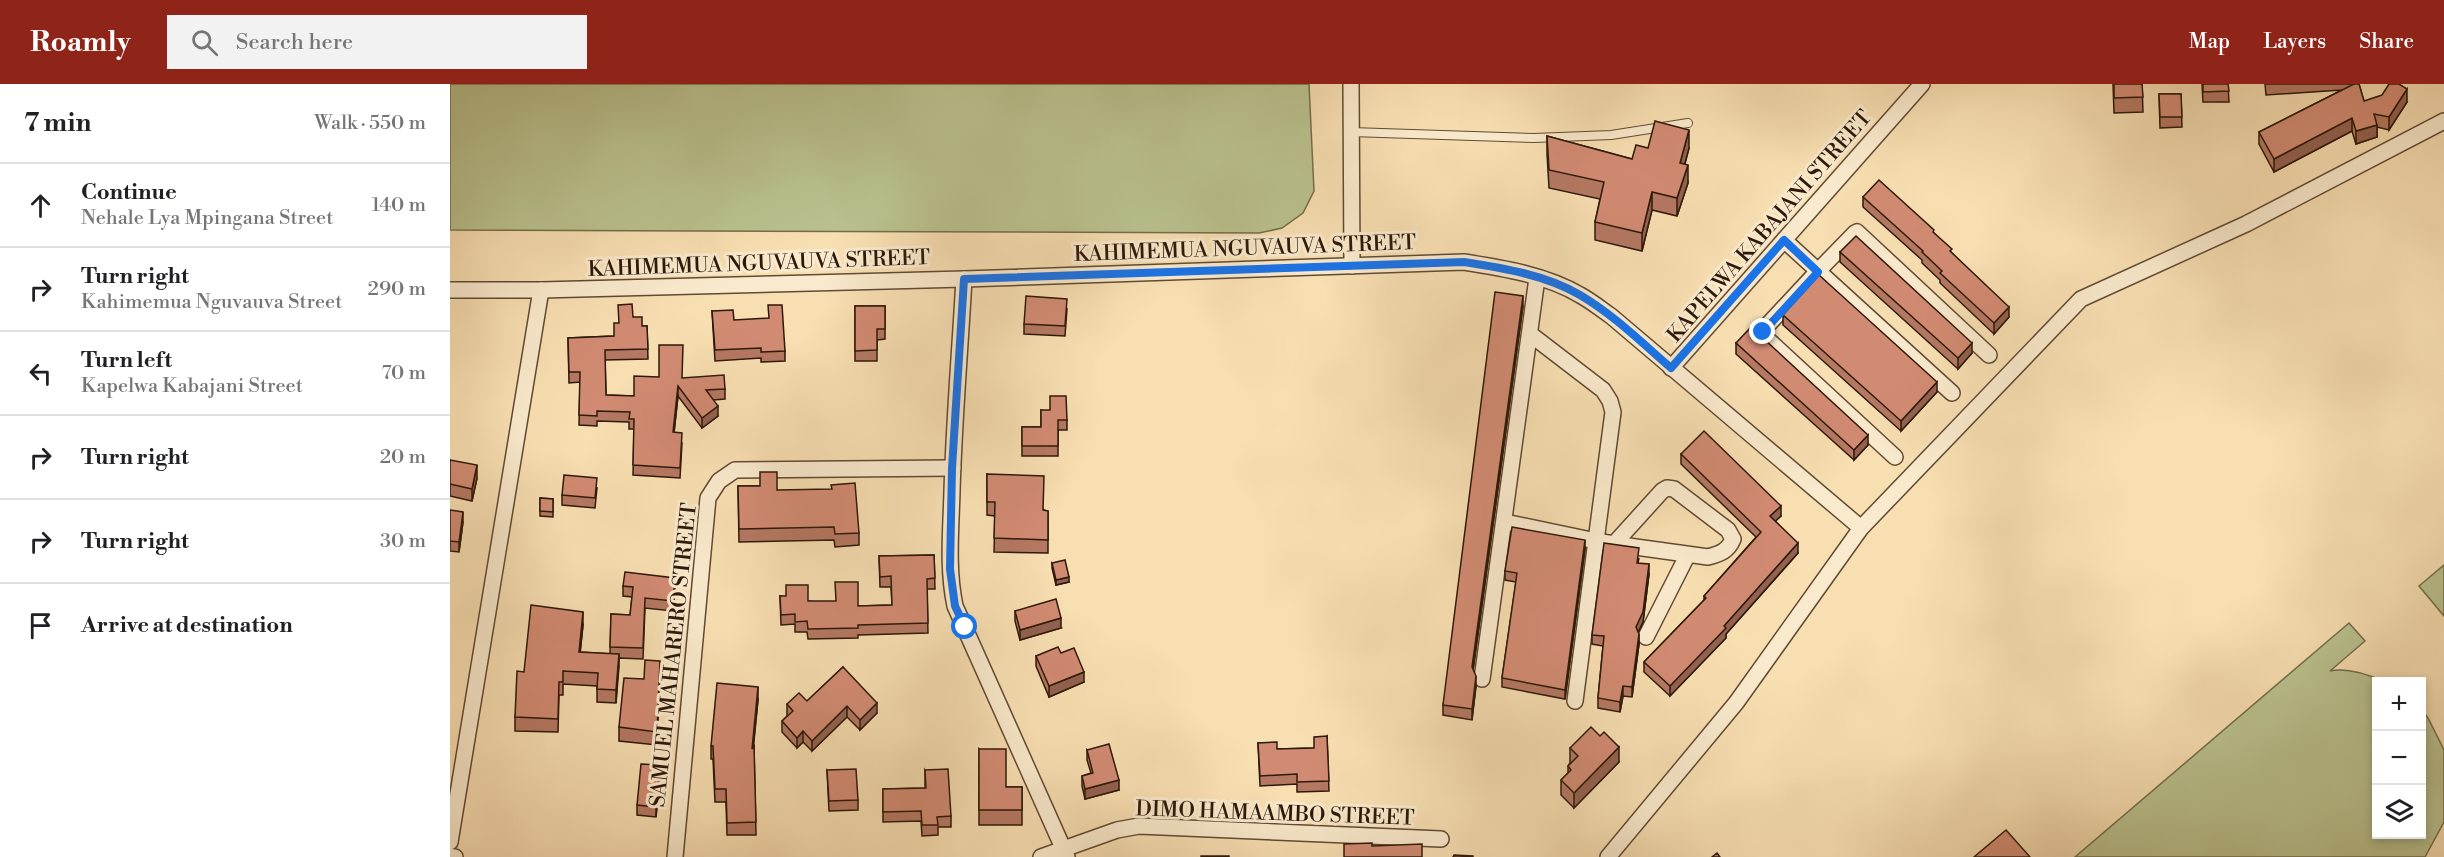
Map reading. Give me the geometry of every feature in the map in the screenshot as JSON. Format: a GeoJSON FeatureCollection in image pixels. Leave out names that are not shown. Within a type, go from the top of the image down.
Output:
{"type":"FeatureCollection","features":[{"type":"Feature","properties":{"kind":"street"},"geometry":{"type":"LineString","coordinates":[[1352,84],[1352,266]]}},
{"type":"Feature","properties":{"kind":"street","name":"KAPELWA KABAJANI STREET"},"geometry":{"type":"LineString","coordinates":[[1671,368],[1922,84]]}},
{"type":"Feature","properties":{"kind":"street"},"geometry":{"type":"LineString","coordinates":[[1608,857],[1736,703],[1861,528],[2081,299],[2246,224],[2444,121]]}},
{"type":"Feature","properties":{"kind":"street"},"geometry":{"type":"LineString","coordinates":[[1895,457],[1765,337],[1763,332],[1818,272],[1857,232],[1989,355]]}},
{"type":"Feature","properties":{"kind":"street"},"geometry":{"type":"LineString","coordinates":[[1784,240],[1952,393]]}},
{"type":"Feature","properties":{"kind":"street","name":"KAHIMEMUA NGUVAUVA STREET"},"geometry":{"type":"LineString","coordinates":[[450,290],[541,290],[964,279],[1464,262],[1504,268],[1579,294],[1611,315],[1861,528]]}},
{"type":"Feature","properties":{"kind":"street"},"geometry":{"type":"LineString","coordinates":[[1482,679],[1537,278]]}},
{"type":"Feature","properties":{"kind":"street"},"geometry":{"type":"LineString","coordinates":[[964,279],[952,468],[950,569],[955,606],[1066,853]]}},
{"type":"Feature","properties":{"kind":"street"},"geometry":{"type":"LineString","coordinates":[[450,842],[541,290]]}},
{"type":"Feature","properties":{"kind":"street"},"geometry":{"type":"LineString","coordinates":[[1530,334],[1603,390],[1610,401],[1612,419],[1575,701]]}},
{"type":"Feature","properties":{"kind":"street","name":"SAMUEL MAHARERO STREET"},"geometry":{"type":"LineString","coordinates":[[675,857],[708,498],[719,481],[735,470],[952,468]]}},
{"type":"Feature","properties":{"kind":"street"},"geometry":{"type":"LineString","coordinates":[[1505,522],[1596,541],[1614,544],[1687,555],[1708,557],[1720,554],[1730,547],[1733,539],[1728,530],[1674,489],[1667,488],[1614,544]]}},
{"type":"Feature","properties":{"kind":"street"},"geometry":{"type":"LineString","coordinates":[[1646,637],[1687,555]]}},
{"type":"Feature","properties":{"kind":"street","name":"DIMO HAMAAMBO STREET"},"geometry":{"type":"LineString","coordinates":[[1041,857],[1066,853],[1117,830],[1139,826],[1441,839]]}},
{"type":"Feature","properties":{"kind":"street"},"geometry":{"type":"LineString","coordinates":[[450,856],[454,857]]}},
{"type":"Feature","properties":{"kind":"lane"},"geometry":{"type":"LineString","coordinates":[[1351,132],[1534,138],[1611,135],[1688,123]]}},
{"type":"Feature","properties":{"kind":"green space"},"geometry":{"type":"Polygon","coordinates":[[[450,84],[1309,84],[1314,191],[1303,213],[1282,228],[1259,233],[450,230],[450,84]]]}},
{"type":"Feature","properties":{"kind":"green space"},"geometry":{"type":"Polygon","coordinates":[[[2444,565],[2444,616],[2419,586],[2444,565]]]}},
{"type":"Feature","properties":{"kind":"green space"},"geometry":{"type":"Polygon","coordinates":[[[2349,623],[2365,641],[2330,671],[2350,671],[2372,677],[2372,839],[2426,839],[2426,715],[2444,750],[2444,822],[2425,857],[2075,857],[2349,623]]]}},
{"type":"Feature","properties":{"kind":"building"},"geometry":{"type":"Polygon","coordinates":[[[2114,84],[2142,84],[2143,97],[2114,98],[2114,84]]]}},
{"type":"Feature","properties":{"kind":"building"},"geometry":{"type":"Polygon","coordinates":[[[2203,84],[2228,84],[2229,91],[2203,92],[2203,84]]]}},
{"type":"Feature","properties":{"kind":"building"},"geometry":{"type":"Polygon","coordinates":[[[2354,84],[2359,84],[2364,101],[2382,95],[2389,84],[2399,84],[2407,89],[2389,117],[2374,114],[2377,125],[2356,131],[2352,118],[2274,159],[2259,132],[2354,84]]]}},
{"type":"Feature","properties":{"kind":"building"},"geometry":{"type":"Polygon","coordinates":[[[2159,94],[2181,94],[2182,117],[2160,117],[2159,94]]]}},
{"type":"Feature","properties":{"kind":"building"},"geometry":{"type":"Polygon","coordinates":[[[1655,121],[1689,130],[1680,163],[1688,165],[1677,198],[1652,192],[1642,233],[1595,222],[1604,182],[1549,170],[1547,136],[1632,159],[1636,145],[1648,148],[1655,121]]]}},
{"type":"Feature","properties":{"kind":"building"},"geometry":{"type":"Polygon","coordinates":[[[1879,180],[1934,230],[1933,232],[1952,249],[1950,251],[2009,307],[1994,323],[1940,273],[1942,271],[1923,251],[1863,197],[1879,180]]]}},
{"type":"Feature","properties":{"kind":"building"},"geometry":{"type":"Polygon","coordinates":[[[1856,236],[1972,343],[1958,358],[1840,252],[1856,236]]]}},
{"type":"Feature","properties":{"kind":"building"},"geometry":{"type":"Polygon","coordinates":[[[1819,275],[1937,382],[1901,421],[1783,315],[1819,275]]]}},
{"type":"Feature","properties":{"kind":"building"},"geometry":{"type":"Polygon","coordinates":[[[1495,292],[1523,296],[1472,667],[1476,676],[1472,709],[1443,705],[1495,292]]]}},
{"type":"Feature","properties":{"kind":"building"},"geometry":{"type":"Polygon","coordinates":[[[1026,296],[1067,299],[1065,326],[1024,324],[1026,296]]]}},
{"type":"Feature","properties":{"kind":"building"},"geometry":{"type":"Polygon","coordinates":[[[632,304],[633,317],[642,317],[642,326],[647,326],[648,349],[605,350],[606,395],[634,396],[634,376],[659,377],[659,345],[683,345],[682,378],[724,375],[725,389],[706,390],[718,406],[702,418],[678,386],[673,432],[682,433],[680,468],[633,465],[634,419],[629,419],[630,412],[597,411],[597,416],[579,415],[580,372],[569,372],[568,338],[614,336],[614,323],[619,323],[618,305],[632,304]]]}},
{"type":"Feature","properties":{"kind":"building"},"geometry":{"type":"Polygon","coordinates":[[[768,305],[782,305],[785,351],[761,352],[761,348],[715,350],[712,311],[733,310],[734,320],[769,318],[768,305]]]}},
{"type":"Feature","properties":{"kind":"building"},"geometry":{"type":"Polygon","coordinates":[[[855,306],[885,306],[885,329],[877,329],[877,350],[855,351],[855,306]]]}},
{"type":"Feature","properties":{"kind":"building"},"geometry":{"type":"Polygon","coordinates":[[[1751,327],[1868,435],[1854,450],[1736,343],[1751,327]]]}},
{"type":"Feature","properties":{"kind":"building"},"geometry":{"type":"Polygon","coordinates":[[[1050,396],[1066,396],[1067,420],[1058,420],[1058,446],[1022,446],[1022,427],[1041,427],[1041,410],[1050,410],[1050,396]]]}},
{"type":"Feature","properties":{"kind":"building"},"geometry":{"type":"Polygon","coordinates":[[[1704,431],[1781,506],[1770,516],[1798,543],[1724,626],[1726,628],[1670,686],[1644,662],[1706,598],[1704,596],[1761,532],[1681,454],[1704,431]]]}},
{"type":"Feature","properties":{"kind":"building"},"geometry":{"type":"Polygon","coordinates":[[[450,460],[477,465],[472,489],[450,484],[450,460]]]}},
{"type":"Feature","properties":{"kind":"building"},"geometry":{"type":"Polygon","coordinates":[[[760,472],[777,472],[777,490],[832,489],[831,485],[855,483],[859,533],[835,534],[834,527],[739,529],[738,486],[760,486],[760,472]]]}},
{"type":"Feature","properties":{"kind":"building"},"geometry":{"type":"Polygon","coordinates":[[[987,474],[1044,476],[1043,510],[1048,511],[1048,540],[994,538],[995,502],[987,502],[987,474]]]}},
{"type":"Feature","properties":{"kind":"building"},"geometry":{"type":"Polygon","coordinates":[[[564,475],[597,478],[595,498],[562,495],[564,475]]]}},
{"type":"Feature","properties":{"kind":"building"},"geometry":{"type":"Polygon","coordinates":[[[540,498],[553,499],[553,512],[540,511],[540,498]]]}},
{"type":"Feature","properties":{"kind":"building"},"geometry":{"type":"Polygon","coordinates":[[[450,510],[463,512],[459,542],[450,541],[450,510]]]}},
{"type":"Feature","properties":{"kind":"building"},"geometry":{"type":"Polygon","coordinates":[[[1512,527],[1585,540],[1565,690],[1502,678],[1517,573],[1505,571],[1512,527]]]}},
{"type":"Feature","properties":{"kind":"building"},"geometry":{"type":"Polygon","coordinates":[[[1604,543],[1639,548],[1637,563],[1649,564],[1643,612],[1636,627],[1639,634],[1632,687],[1623,686],[1620,702],[1598,698],[1604,636],[1592,635],[1604,543]]]}},
{"type":"Feature","properties":{"kind":"building"},"geometry":{"type":"Polygon","coordinates":[[[934,555],[935,578],[927,579],[928,623],[808,629],[807,621],[795,622],[795,614],[781,615],[780,596],[786,596],[786,585],[808,585],[808,601],[836,601],[835,582],[858,582],[858,606],[892,605],[891,576],[880,577],[879,556],[934,555]]]}},
{"type":"Feature","properties":{"kind":"building"},"geometry":{"type":"Polygon","coordinates":[[[1065,560],[1069,577],[1056,580],[1052,563],[1065,560]]]}},
{"type":"Feature","properties":{"kind":"building"},"geometry":{"type":"Polygon","coordinates":[[[625,572],[675,578],[673,601],[645,598],[643,648],[610,647],[611,614],[630,615],[633,587],[623,586],[625,572]]]}},
{"type":"Feature","properties":{"kind":"building"},"geometry":{"type":"Polygon","coordinates":[[[1056,599],[1061,618],[1020,630],[1015,611],[1056,599]]]}},
{"type":"Feature","properties":{"kind":"building"},"geometry":{"type":"Polygon","coordinates":[[[531,605],[583,612],[579,652],[619,654],[616,690],[597,689],[598,673],[563,671],[563,682],[559,682],[558,719],[515,717],[517,671],[524,672],[531,605]]]}},
{"type":"Feature","properties":{"kind":"building"},"geometry":{"type":"Polygon","coordinates":[[[1058,647],[1061,653],[1074,648],[1084,672],[1049,686],[1036,656],[1058,647]]]}},
{"type":"Feature","properties":{"kind":"building"},"geometry":{"type":"Polygon","coordinates":[[[645,660],[660,661],[657,732],[619,727],[624,678],[644,679],[645,660]]]}},
{"type":"Feature","properties":{"kind":"building"},"geometry":{"type":"Polygon","coordinates":[[[843,667],[877,703],[860,720],[847,706],[812,741],[803,731],[797,738],[782,721],[793,711],[787,704],[799,693],[807,701],[843,667]]]}},
{"type":"Feature","properties":{"kind":"building"},"geometry":{"type":"Polygon","coordinates":[[[717,683],[758,687],[752,749],[754,746],[756,822],[727,823],[726,789],[715,789],[713,746],[711,746],[717,683]]]}},
{"type":"Feature","properties":{"kind":"building"},"geometry":{"type":"Polygon","coordinates":[[[1591,727],[1600,736],[1604,732],[1619,747],[1574,793],[1561,780],[1571,770],[1568,766],[1578,756],[1570,748],[1591,727]]]}},
{"type":"Feature","properties":{"kind":"building"},"geometry":{"type":"Polygon","coordinates":[[[1327,736],[1329,781],[1297,782],[1297,774],[1260,776],[1258,743],[1277,742],[1277,749],[1314,748],[1314,737],[1327,736]]]}},
{"type":"Feature","properties":{"kind":"building"},"geometry":{"type":"Polygon","coordinates":[[[1109,744],[1119,780],[1085,789],[1082,776],[1093,773],[1087,750],[1109,744]]]}},
{"type":"Feature","properties":{"kind":"building"},"geometry":{"type":"Polygon","coordinates":[[[979,749],[1006,749],[1006,787],[1022,787],[1022,810],[979,810],[979,749]]]}},
{"type":"Feature","properties":{"kind":"building"},"geometry":{"type":"Polygon","coordinates":[[[641,764],[660,765],[656,807],[637,805],[641,764]]]}},
{"type":"Feature","properties":{"kind":"building"},"geometry":{"type":"Polygon","coordinates":[[[856,769],[858,800],[829,801],[827,770],[856,769]]]}},
{"type":"Feature","properties":{"kind":"building"},"geometry":{"type":"Polygon","coordinates":[[[948,769],[951,816],[937,817],[938,825],[922,825],[921,811],[883,812],[883,789],[926,788],[925,770],[948,769]]]}},
{"type":"Feature","properties":{"kind":"building"},"geometry":{"type":"Polygon","coordinates":[[[2006,830],[2030,857],[1974,857],[2006,830]]]}},
{"type":"Feature","properties":{"kind":"building"},"geometry":{"type":"Polygon","coordinates":[[[1372,843],[1372,846],[1422,844],[1422,857],[1344,857],[1344,844],[1372,843]]]}},
{"type":"Feature","properties":{"kind":"building"},"geometry":{"type":"Polygon","coordinates":[[[1454,855],[1473,856],[1473,857],[1453,857],[1454,855]]]}},
{"type":"Feature","properties":{"kind":"building"},"geometry":{"type":"Polygon","coordinates":[[[1229,856],[1229,857],[1201,857],[1229,856]]]}},
{"type":"Feature","properties":{"kind":"route"},"geometry":{"type":"LineString","coordinates":[[965,627],[955,606],[950,569],[952,468],[964,279],[1464,262],[1504,268],[1579,294],[1611,315],[1671,368],[1784,240],[1818,272],[1763,332]]}}]}
